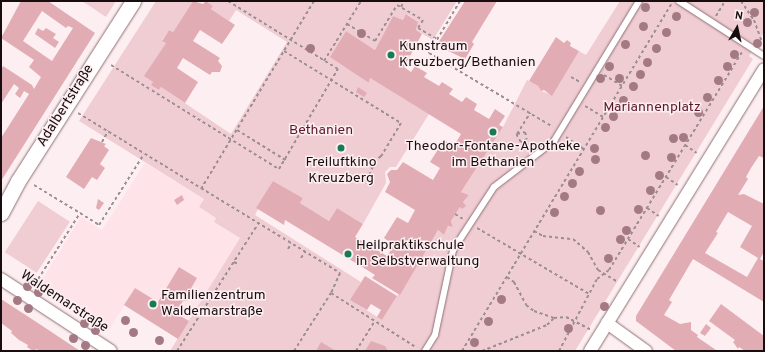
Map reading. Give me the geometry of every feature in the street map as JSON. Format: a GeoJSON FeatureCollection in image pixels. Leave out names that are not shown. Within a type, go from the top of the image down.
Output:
{"type":"FeatureCollection","features":[{"type":"Feature","properties":{"kind":"street","name":"Adalbertstraße"},"geometry":{"type":"LineString","coordinates":[[1,212],[66,105],[133,1]]}},
{"type":"Feature","properties":{"kind":"street"},"geometry":{"type":"LineString","coordinates":[[590,351],[764,69]]}},
{"type":"Feature","properties":{"kind":"street","name":"Waldemarstraße"},"geometry":{"type":"LineString","coordinates":[[1,279],[111,351]]}},
{"type":"Feature","properties":{"kind":"street"},"geometry":{"type":"LineString","coordinates":[[607,323],[646,351]]}},
{"type":"Feature","properties":{"kind":"lane"},"geometry":{"type":"LineString","coordinates":[[425,351],[435,336],[454,250],[494,187],[554,141],[560,134],[640,1]]}},
{"type":"Feature","properties":{"kind":"lane"},"geometry":{"type":"LineString","coordinates":[[679,1],[764,56]]}},
{"type":"Feature","properties":{"kind":"path"},"geometry":{"type":"LineString","coordinates":[[111,65],[279,169],[338,69],[228,1]]}},
{"type":"Feature","properties":{"kind":"path"},"geometry":{"type":"LineString","coordinates":[[201,189],[314,1]]}},
{"type":"Feature","properties":{"kind":"path"},"geometry":{"type":"LineString","coordinates":[[324,60],[362,1]]}},
{"type":"Feature","properties":{"kind":"path"},"geometry":{"type":"LineString","coordinates":[[347,24],[375,41],[397,5],[397,1]]}},
{"type":"Feature","properties":{"kind":"path"},"geometry":{"type":"LineString","coordinates":[[401,7],[404,1]]}},
{"type":"Feature","properties":{"kind":"path"},"geometry":{"type":"LineString","coordinates":[[460,1],[429,53],[530,113],[560,134]]}},
{"type":"Feature","properties":{"kind":"path"},"geometry":{"type":"LineString","coordinates":[[462,351],[673,1]]}},
{"type":"Feature","properties":{"kind":"path"},"geometry":{"type":"LineString","coordinates":[[712,22],[725,1]]}},
{"type":"Feature","properties":{"kind":"path"},"geometry":{"type":"LineString","coordinates":[[741,1],[754,20],[762,42]]}},
{"type":"Feature","properties":{"kind":"path"},"geometry":{"type":"LineString","coordinates":[[397,5],[423,20],[418,28],[437,39]]}},
{"type":"Feature","properties":{"kind":"path"},"geometry":{"type":"LineString","coordinates":[[559,351],[577,321],[589,294],[603,273],[609,270],[743,50]]}},
{"type":"Feature","properties":{"kind":"path"},"geometry":{"type":"LineString","coordinates":[[284,52],[401,123],[381,156],[375,161],[366,183]]}},
{"type":"Feature","properties":{"kind":"path"},"geometry":{"type":"LineString","coordinates":[[604,76],[622,86]]}},
{"type":"Feature","properties":{"kind":"path"},"geometry":{"type":"LineString","coordinates":[[66,105],[340,273],[330,293],[294,351]]}},
{"type":"Feature","properties":{"kind":"path"},"geometry":{"type":"LineString","coordinates":[[586,107],[603,117]]}},
{"type":"Feature","properties":{"kind":"path"},"geometry":{"type":"LineString","coordinates":[[517,134],[525,132],[527,139],[519,141],[517,134],[530,113]]}},
{"type":"Feature","properties":{"kind":"path"},"geometry":{"type":"LineString","coordinates":[[237,130],[285,160]]}},
{"type":"Feature","properties":{"kind":"path"},"geometry":{"type":"LineString","coordinates":[[102,142],[108,131]]}},
{"type":"Feature","properties":{"kind":"path"},"geometry":{"type":"LineString","coordinates":[[567,138],[584,148]]}},
{"type":"Feature","properties":{"kind":"path"},"geometry":{"type":"LineString","coordinates":[[685,145],[698,153]]}},
{"type":"Feature","properties":{"kind":"path"},"geometry":{"type":"LineString","coordinates":[[34,185],[99,225],[144,154]]}},
{"type":"Feature","properties":{"kind":"path"},"geometry":{"type":"LineString","coordinates":[[666,177],[677,184]]}},
{"type":"Feature","properties":{"kind":"path"},"geometry":{"type":"LineString","coordinates":[[646,208],[658,215]]}},
{"type":"Feature","properties":{"kind":"path"},"geometry":{"type":"LineString","coordinates":[[35,284],[80,213]]}},
{"type":"Feature","properties":{"kind":"path"},"geometry":{"type":"LineString","coordinates":[[177,351],[258,224]]}},
{"type":"Feature","properties":{"kind":"path"},"geometry":{"type":"LineString","coordinates":[[534,231],[543,236],[573,240],[588,252],[598,270],[618,282]]}},
{"type":"Feature","properties":{"kind":"path"},"geometry":{"type":"LineString","coordinates":[[628,239],[639,246]]}},
{"type":"Feature","properties":{"kind":"path"},"geometry":{"type":"LineString","coordinates":[[497,240],[589,294]]}},
{"type":"Feature","properties":{"kind":"path"},"geometry":{"type":"LineString","coordinates":[[288,249],[291,244]]}},
{"type":"Feature","properties":{"kind":"path"},"geometry":{"type":"LineString","coordinates":[[301,258],[305,252]]}},
{"type":"Feature","properties":{"kind":"path"},"geometry":{"type":"LineString","coordinates":[[234,262],[238,264]]}},
{"type":"Feature","properties":{"kind":"path"},"geometry":{"type":"LineString","coordinates":[[507,277],[514,282],[526,305],[534,311],[554,318],[566,317],[577,321],[590,329]]}},
{"type":"Feature","properties":{"kind":"path"},"geometry":{"type":"LineString","coordinates":[[330,293],[421,351]]}},
{"type":"Feature","properties":{"kind":"path"},"geometry":{"type":"LineString","coordinates":[[201,313],[205,316]]}},
{"type":"Feature","properties":{"kind":"path"},"geometry":{"type":"LineString","coordinates":[[482,351],[547,325],[554,318]]}},
{"type":"Feature","properties":{"kind":"path"},"geometry":{"type":"LineString","coordinates":[[356,351],[374,322]]}},
{"type":"Feature","properties":{"kind":"shaded area"},"geometry":{"type":"Polygon","coordinates":[[[145,163],[204,199],[199,207],[216,218],[214,222],[240,238],[189,321],[175,313],[183,301],[188,301],[191,296],[189,292],[197,278],[180,267],[158,302],[135,288],[109,330],[40,283],[81,217],[102,230],[145,163]]]}},
{"type":"Feature","properties":{"kind":"green space"},"geometry":{"type":"Polygon","coordinates":[[[82,1],[116,1],[106,17],[82,1]]]}},
{"type":"Feature","properties":{"kind":"green space","name":"Bethanien"},"geometry":{"type":"Polygon","coordinates":[[[156,1],[193,1],[173,32],[169,30],[162,40],[166,43],[145,76],[153,82],[152,85],[159,90],[161,87],[231,134],[287,42],[236,10],[229,21],[211,9],[213,6],[206,1],[457,1],[433,40],[416,30],[418,22],[407,14],[403,20],[393,16],[375,50],[346,31],[331,56],[369,83],[370,78],[429,114],[396,167],[390,167],[385,172],[386,183],[363,224],[337,208],[329,221],[300,203],[303,198],[273,181],[255,215],[361,282],[351,300],[382,320],[438,230],[444,235],[448,226],[453,227],[451,221],[460,207],[464,208],[463,202],[469,195],[461,192],[503,127],[527,80],[538,86],[541,91],[550,94],[577,53],[579,51],[586,55],[620,1],[764,1],[764,32],[749,56],[753,59],[575,351],[170,351],[240,238],[214,222],[216,218],[199,207],[204,199],[79,121],[156,1]]]}},
{"type":"Feature","properties":{"kind":"green space"},"geometry":{"type":"Polygon","coordinates":[[[38,201],[70,222],[37,273],[5,252],[38,201]]]}},
{"type":"Feature","properties":{"kind":"building"},"geometry":{"type":"Polygon","coordinates":[[[21,1],[48,1],[95,33],[1,181],[1,138],[29,94],[24,91],[20,98],[15,94],[19,88],[14,84],[1,104],[1,70],[3,66],[32,85],[34,89],[41,77],[29,67],[34,60],[1,38],[21,1]],[[42,11],[23,41],[52,61],[73,28],[68,26],[66,28],[42,11]]]}},
{"type":"Feature","properties":{"kind":"building"},"geometry":{"type":"Polygon","coordinates":[[[193,1],[203,4],[206,1],[213,6],[211,9],[235,25],[222,44],[200,30],[193,41],[220,58],[218,61],[222,66],[220,72],[212,72],[210,75],[183,58],[177,68],[198,82],[185,103],[161,87],[159,90],[151,85],[153,82],[144,76],[166,43],[162,41],[169,30],[173,32],[193,1]]]}},
{"type":"Feature","properties":{"kind":"building"},"geometry":{"type":"Polygon","coordinates":[[[465,1],[497,1],[472,42],[474,44],[465,59],[442,48],[443,46],[438,43],[465,1]]]}},
{"type":"Feature","properties":{"kind":"building"},"geometry":{"type":"Polygon","coordinates":[[[406,14],[418,22],[416,30],[422,34],[404,67],[411,72],[415,66],[427,73],[424,77],[439,86],[442,82],[453,89],[449,94],[462,102],[466,97],[477,104],[474,110],[489,119],[495,109],[505,116],[499,125],[503,127],[461,192],[469,195],[463,202],[466,206],[462,209],[460,207],[451,221],[453,227],[448,226],[444,235],[438,230],[400,295],[372,278],[375,275],[285,220],[284,225],[256,208],[273,181],[303,198],[300,203],[329,221],[337,208],[363,224],[355,237],[387,256],[394,245],[384,238],[397,217],[408,223],[415,210],[385,192],[390,182],[387,174],[391,170],[397,170],[403,162],[433,180],[440,168],[430,162],[444,140],[454,146],[461,134],[370,78],[369,83],[330,57],[346,31],[375,50],[393,16],[403,20],[406,14]]]}},
{"type":"Feature","properties":{"kind":"building"},"geometry":{"type":"Polygon","coordinates":[[[38,28],[43,31],[46,28],[56,34],[53,38],[59,42],[55,48],[35,34],[38,28]]]}},
{"type":"Feature","properties":{"kind":"building"},"geometry":{"type":"Polygon","coordinates":[[[556,37],[564,43],[567,40],[571,43],[570,46],[579,51],[552,96],[544,90],[541,91],[538,86],[529,81],[556,37]]]}},
{"type":"Feature","properties":{"kind":"building"},"geometry":{"type":"Polygon","coordinates":[[[358,87],[367,93],[364,97],[356,92],[358,87]]]}},
{"type":"Feature","properties":{"kind":"building"},"geometry":{"type":"Polygon","coordinates":[[[764,106],[764,158],[759,156],[746,177],[748,179],[738,195],[744,194],[764,204],[764,252],[760,259],[764,261],[764,302],[693,259],[669,300],[672,302],[664,315],[680,324],[691,322],[691,330],[698,335],[697,337],[716,350],[676,351],[636,321],[636,316],[764,106]],[[728,212],[716,232],[718,233],[705,253],[747,277],[758,258],[740,247],[752,226],[728,212]]]}},
{"type":"Feature","properties":{"kind":"building"},"geometry":{"type":"Polygon","coordinates":[[[91,138],[106,144],[104,146],[109,150],[100,164],[105,168],[97,180],[92,177],[84,189],[66,177],[91,138]]]}},
{"type":"Feature","properties":{"kind":"building"},"geometry":{"type":"Polygon","coordinates":[[[182,195],[184,200],[177,205],[174,200],[182,195]]]}},
{"type":"Feature","properties":{"kind":"building"},"geometry":{"type":"Polygon","coordinates":[[[98,199],[104,203],[99,210],[96,208],[98,199]]]}},
{"type":"Feature","properties":{"kind":"building","name":"Familienzentrum Waldemarstraße"},"geometry":{"type":"Polygon","coordinates":[[[179,267],[197,278],[189,292],[191,296],[188,301],[183,301],[175,313],[189,321],[178,339],[124,305],[135,288],[158,302],[179,267]]]}},
{"type":"Feature","properties":{"kind":"building"},"geometry":{"type":"Polygon","coordinates":[[[365,276],[397,296],[382,320],[377,317],[381,310],[371,304],[367,310],[350,300],[365,276]]]}},
{"type":"Feature","properties":{"kind":"building"},"geometry":{"type":"Polygon","coordinates":[[[1,299],[80,351],[38,351],[37,349],[33,351],[27,347],[28,345],[11,333],[12,331],[1,323],[1,299]]]}},
{"type":"Feature","properties":{"kind":"building"},"geometry":{"type":"Polygon","coordinates":[[[721,304],[764,336],[764,351],[745,351],[739,347],[738,349],[733,342],[735,340],[709,321],[721,304]]]}},
{"type":"Feature","properties":{"kind":"building"},"geometry":{"type":"Polygon","coordinates":[[[706,324],[711,328],[705,336],[700,333],[706,324]]]}},
{"type":"Feature","properties":{"kind":"building"},"geometry":{"type":"Polygon","coordinates":[[[371,341],[385,346],[388,351],[365,351],[371,341]]]}},
{"type":"Feature","properties":{"kind":"building"},"geometry":{"type":"Polygon","coordinates":[[[321,342],[336,351],[316,351],[321,342]]]}},
{"type":"Feature","properties":{"kind":"place","name":"Kunstraum Kreuzberg/Bethanien"},"geometry":{"type":"Point","coordinates":[391,55]}},
{"type":"Feature","properties":{"kind":"place","name":"Theodor-Fontane-Apotheke im Bethanien"},"geometry":{"type":"Point","coordinates":[493,132]}},
{"type":"Feature","properties":{"kind":"place","name":"Freiluftkino Kreuzberg"},"geometry":{"type":"Point","coordinates":[341,148]}},
{"type":"Feature","properties":{"kind":"place","name":"Heilpraktikschule in Selbstverwaltung"},"geometry":{"type":"Point","coordinates":[348,254]}},
{"type":"Feature","properties":{"kind":"place","name":"Familienzentrum Waldemarstraße"},"geometry":{"type":"Point","coordinates":[153,304]}},
{"type":"Feature","properties":{"kind":"park label","name":"Mariannenplatz"},"geometry":{"type":"Point","coordinates":[652,108]}}]}
